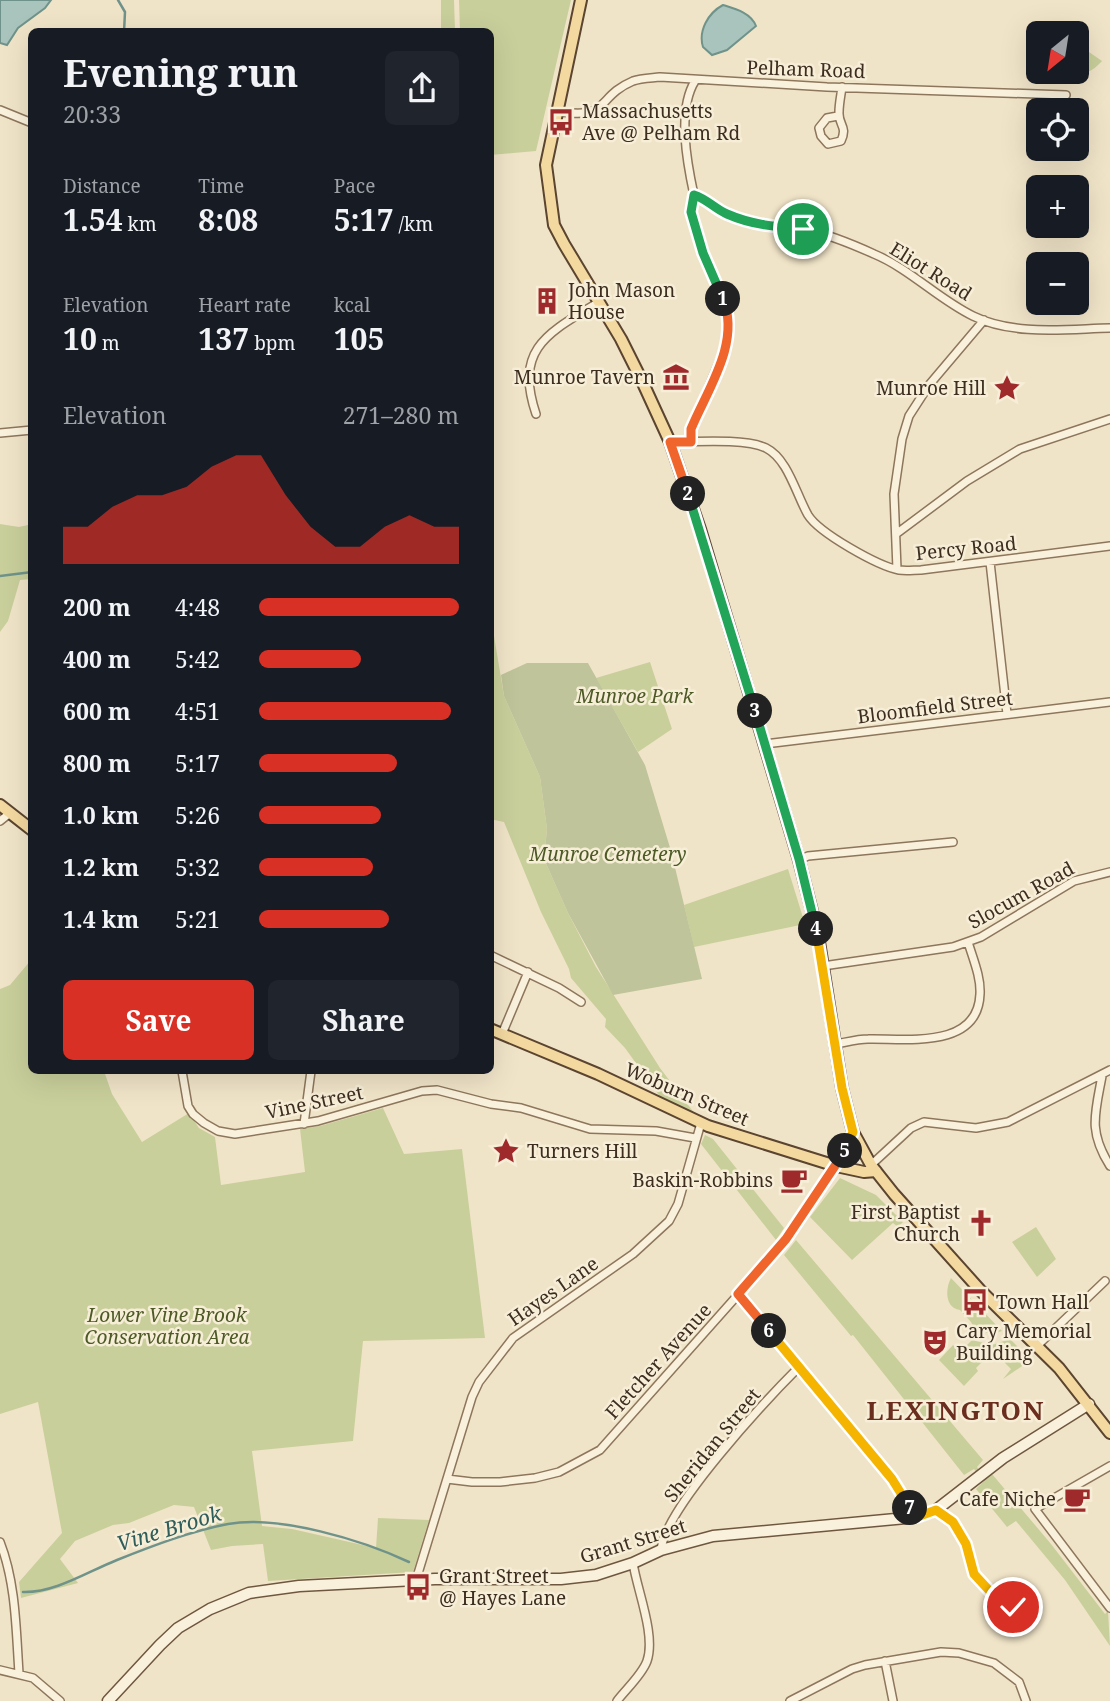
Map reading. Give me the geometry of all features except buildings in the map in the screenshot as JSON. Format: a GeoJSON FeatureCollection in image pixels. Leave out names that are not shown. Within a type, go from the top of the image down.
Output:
{"type":"FeatureCollection","features":[{"type":"Feature","properties":{"kind":"main road"},"geometry":{"type":"LineString","coordinates":[[581,0],[546,165],[554,225],[642,381],[670,442],[700,529],[799,859],[823,966],[842,1088],[853,1132],[874,1168],[894,1194],[979,1290],[1038,1345],[1089,1404],[1110,1433]]}},
{"type":"Feature","properties":{"kind":"main road"},"geometry":{"type":"LineString","coordinates":[[0,805],[28,827]]}},
{"type":"Feature","properties":{"kind":"main road","name":"Woburn Street"},"geometry":{"type":"LineString","coordinates":[[494,1031],[612,1080],[701,1123],[836,1166],[864,1172],[874,1168]]}},
{"type":"Feature","properties":{"kind":"main road"},"geometry":{"type":"LineString","coordinates":[[836,1166],[849,1146],[853,1132]]}},
{"type":"Feature","properties":{"kind":"street","name":"Pelham Road"},"geometry":{"type":"LineString","coordinates":[[556,111],[576,114],[602,108],[612,96],[633,81],[660,77],[695,81],[1066,95]]}},
{"type":"Feature","properties":{"kind":"street"},"geometry":{"type":"LineString","coordinates":[[691,442],[691,429],[726,345],[729,321],[726,307],[703,253],[691,212],[694,195],[686,157],[685,135],[688,98],[695,81]]}},
{"type":"Feature","properties":{"kind":"street"},"geometry":{"type":"LineString","coordinates":[[838,116],[842,87]]}},
{"type":"Feature","properties":{"kind":"street"},"geometry":{"type":"LineString","coordinates":[[0,110],[28,120]]}},
{"type":"Feature","properties":{"kind":"street","name":"Eliot Road"},"geometry":{"type":"LineString","coordinates":[[694,195],[740,219],[757,224],[803,229],[874,254],[896,264],[948,301],[984,320],[1038,330],[1110,328]]}},
{"type":"Feature","properties":{"kind":"street"},"geometry":{"type":"LineString","coordinates":[[536,414],[528,391],[531,357],[540,343],[598,302]]}},
{"type":"Feature","properties":{"kind":"street"},"geometry":{"type":"LineString","coordinates":[[897,569],[894,494],[902,439],[909,416],[929,385],[984,320]]}},
{"type":"Feature","properties":{"kind":"street"},"geometry":{"type":"LineString","coordinates":[[896,534],[967,481],[1020,449],[1110,419]]}},
{"type":"Feature","properties":{"kind":"street"},"geometry":{"type":"LineString","coordinates":[[0,433],[28,430]]}},
{"type":"Feature","properties":{"kind":"street","name":"Percy Road"},"geometry":{"type":"LineString","coordinates":[[670,442],[750,444],[765,447],[786,467],[810,518],[863,555],[897,569],[921,570],[1110,546]]}},
{"type":"Feature","properties":{"kind":"street"},"geometry":{"type":"LineString","coordinates":[[990,562],[1007,714]]}},
{"type":"Feature","properties":{"kind":"street","name":"Bloomfield Street"},"geometry":{"type":"LineString","coordinates":[[765,744],[1110,702]]}},
{"type":"Feature","properties":{"kind":"street"},"geometry":{"type":"LineString","coordinates":[[0,821],[10,813]]}},
{"type":"Feature","properties":{"kind":"street"},"geometry":{"type":"LineString","coordinates":[[799,859],[953,842]]}},
{"type":"Feature","properties":{"kind":"street","name":"Slocum Road"},"geometry":{"type":"LineString","coordinates":[[823,966],[953,947],[981,937],[1055,890],[1074,881],[1110,872]]}},
{"type":"Feature","properties":{"kind":"street"},"geometry":{"type":"LineString","coordinates":[[836,1044],[864,1039],[928,1038],[956,1033],[974,1014],[980,995],[979,979],[968,942]]}},
{"type":"Feature","properties":{"kind":"street"},"geometry":{"type":"LineString","coordinates":[[494,957],[559,988],[581,1002]]}},
{"type":"Feature","properties":{"kind":"street"},"geometry":{"type":"LineString","coordinates":[[502,1034],[528,972]]}},
{"type":"Feature","properties":{"kind":"street"},"geometry":{"type":"LineString","coordinates":[[874,1168],[911,1128],[924,1122],[991,1127],[1009,1122],[1110,1070]]}},
{"type":"Feature","properties":{"kind":"street","name":"Vine Street"},"geometry":{"type":"LineString","coordinates":[[183,1074],[188,1105],[204,1124],[218,1131],[234,1134],[304,1124],[422,1091],[437,1090],[491,1104],[521,1108],[590,1129],[656,1131],[695,1138]]}},
{"type":"Feature","properties":{"kind":"street"},"geometry":{"type":"LineString","coordinates":[[304,1124],[311,1074]]}},
{"type":"Feature","properties":{"kind":"street"},"geometry":{"type":"LineString","coordinates":[[1101,1076],[1095,1112],[1095,1132],[1099,1148],[1110,1166]]}},
{"type":"Feature","properties":{"kind":"street","name":"Hayes Lane"},"geometry":{"type":"LineString","coordinates":[[416,1580],[472,1397],[492,1364],[513,1338],[633,1254],[669,1221],[678,1204],[701,1123]]}},
{"type":"Feature","properties":{"kind":"street","name":"Fletcher Avenue"},"geometry":{"type":"LineString","coordinates":[[447,1479],[500,1482],[535,1478],[559,1472],[600,1450],[786,1239],[836,1166]]}},
{"type":"Feature","properties":{"kind":"street"},"geometry":{"type":"LineString","coordinates":[[1038,1345],[1105,1281]]}},
{"type":"Feature","properties":{"kind":"street"},"geometry":{"type":"LineString","coordinates":[[738,1294],[892,1479],[917,1517]]}},
{"type":"Feature","properties":{"kind":"street","name":"Sheridan Street"},"geometry":{"type":"LineString","coordinates":[[662,1550],[666,1531],[683,1502],[799,1367]]}},
{"type":"Feature","properties":{"kind":"street","name":"Grant Street"},"geometry":{"type":"LineString","coordinates":[[108,1701],[178,1628],[228,1600],[270,1589],[416,1580],[561,1579],[596,1574],[633,1563],[662,1550],[713,1536],[917,1517],[936,1510],[1003,1458],[1089,1404]]}},
{"type":"Feature","properties":{"kind":"street"},"geometry":{"type":"LineString","coordinates":[[1110,1466],[1035,1509],[1110,1608]]}},
{"type":"Feature","properties":{"kind":"street"},"geometry":{"type":"LineString","coordinates":[[936,1510],[953,1522],[966,1544],[974,1574],[997,1599],[1013,1607]]}},
{"type":"Feature","properties":{"kind":"street"},"geometry":{"type":"LineString","coordinates":[[0,1542],[8,1569],[19,1673]]}},
{"type":"Feature","properties":{"kind":"street"},"geometry":{"type":"LineString","coordinates":[[617,1701],[646,1663],[649,1649],[644,1605],[633,1563]]}},
{"type":"Feature","properties":{"kind":"street"},"geometry":{"type":"LineString","coordinates":[[790,1701],[852,1669],[941,1652],[959,1653],[994,1663],[1019,1682],[1026,1701]]}},
{"type":"Feature","properties":{"kind":"street"},"geometry":{"type":"LineString","coordinates":[[885,1661],[893,1701]]}},
{"type":"Feature","properties":{"kind":"street"},"geometry":{"type":"LineString","coordinates":[[0,1670],[33,1678],[60,1701]]}},
{"type":"Feature","properties":{"kind":"green space"},"geometry":{"type":"Polygon","coordinates":[[[441,0],[454,0],[455,28],[441,28],[441,0]]]}},
{"type":"Feature","properties":{"kind":"green space"},"geometry":{"type":"Polygon","coordinates":[[[459,0],[571,0],[536,151],[494,155],[494,28],[460,28],[459,0]]]}},
{"type":"Feature","properties":{"kind":"green space"},"geometry":{"type":"Polygon","coordinates":[[[1089,52],[1102,61],[1089,71],[1089,52]]]}},
{"type":"Feature","properties":{"kind":"green space"},"geometry":{"type":"Polygon","coordinates":[[[0,524],[19,527],[28,525],[28,579],[20,580],[8,621],[0,632],[0,524]]]}},
{"type":"Feature","properties":{"kind":"green space"},"geometry":{"type":"Polygon","coordinates":[[[494,636],[504,696],[540,777],[547,829],[544,859],[596,967],[660,1068],[695,1114],[661,1098],[625,1048],[605,1027],[606,1019],[571,978],[504,822],[494,820],[494,636]]]}},
{"type":"Feature","properties":{"kind":"green space","name":"Munroe Park"},"geometry":{"type":"Polygon","coordinates":[[[650,662],[672,729],[638,752],[596,678],[650,662]]]}},
{"type":"Feature","properties":{"kind":"green space","name":"Munroe Cemetery"},"geometry":{"type":"Polygon","coordinates":[[[527,663],[588,663],[645,765],[671,851],[702,979],[613,995],[568,913],[544,859],[547,829],[540,777],[504,696],[501,675],[527,663]]]}},
{"type":"Feature","properties":{"kind":"green space"},"geometry":{"type":"Polygon","coordinates":[[[788,869],[805,924],[694,947],[684,905],[788,869]]]}},
{"type":"Feature","properties":{"kind":"green space","name":"Lower Vine Brook Conservation Area"},"geometry":{"type":"Polygon","coordinates":[[[28,964],[28,1074],[105,1074],[112,1094],[142,1142],[189,1113],[199,1128],[215,1137],[221,1185],[305,1172],[300,1129],[383,1108],[404,1154],[462,1149],[485,1338],[363,1341],[353,1441],[252,1451],[262,1526],[292,1529],[376,1548],[378,1518],[429,1520],[413,1572],[268,1581],[263,1544],[211,1550],[194,1507],[174,1505],[75,1541],[60,1559],[78,1583],[21,1598],[19,1582],[62,1533],[38,1402],[0,1414],[0,989],[10,985],[28,964]]]}},
{"type":"Feature","properties":{"kind":"green space"},"geometry":{"type":"Polygon","coordinates":[[[705,1135],[713,1139],[784,1228],[776,1240],[701,1144],[705,1135]]]}},
{"type":"Feature","properties":{"kind":"green space"},"geometry":{"type":"Polygon","coordinates":[[[840,1178],[876,1195],[903,1222],[898,1227],[893,1223],[852,1260],[810,1217],[840,1178]]]}},
{"type":"Feature","properties":{"kind":"green space"},"geometry":{"type":"Polygon","coordinates":[[[1036,1227],[1056,1259],[1037,1277],[1012,1242],[1036,1227]]]}},
{"type":"Feature","properties":{"kind":"green space"},"geometry":{"type":"Polygon","coordinates":[[[796,1240],[983,1460],[977,1467],[986,1479],[992,1474],[1105,1614],[1108,1611],[1110,1646],[1065,1580],[1016,1521],[1007,1527],[976,1489],[984,1481],[974,1469],[964,1475],[853,1335],[851,1336],[784,1255],[796,1240]]]}},
{"type":"Feature","properties":{"kind":"green space"},"geometry":{"type":"Polygon","coordinates":[[[951,1278],[1002,1331],[993,1334],[975,1330],[960,1310],[951,1306],[947,1292],[951,1278]]]}},
{"type":"Feature","properties":{"kind":"green space"},"geometry":{"type":"Polygon","coordinates":[[[1010,1339],[1028,1357],[1028,1362],[1003,1379],[1011,1369],[996,1354],[990,1354],[976,1368],[978,1371],[964,1386],[939,1360],[953,1345],[960,1352],[972,1340],[992,1345],[1010,1339]]]}},
{"type":"Feature","properties":{"kind":"water"},"geometry":{"type":"Polygon","coordinates":[[[0,0],[51,0],[45,8],[18,28],[7,45],[0,43],[0,0]]]}},
{"type":"Feature","properties":{"kind":"water"},"geometry":{"type":"Polygon","coordinates":[[[723,5],[747,15],[756,26],[727,50],[712,55],[703,47],[703,29],[713,13],[723,5]]]}},
{"type":"Feature","properties":{"kind":"waterway"},"geometry":{"type":"LineString","coordinates":[[118,0],[125,12],[124,28]]}},
{"type":"Feature","properties":{"kind":"waterway"},"geometry":{"type":"LineString","coordinates":[[0,576],[28,572]]}},
{"type":"Feature","properties":{"kind":"waterway","name":"Vine Brook"},"geometry":{"type":"LineString","coordinates":[[23,1592],[47,1589],[71,1581],[117,1560],[186,1535],[228,1524],[249,1522],[320,1531],[409,1562]]}},
{"type":"Feature","properties":{"kind":"place","name":"Massachusetts Ave @ Pelham Rd"},"geometry":{"type":"Point","coordinates":[561,122]}},
{"type":"Feature","properties":{"kind":"place","name":"John Mason House"},"geometry":{"type":"Point","coordinates":[547,301]}},
{"type":"Feature","properties":{"kind":"place","name":"Munroe Tavern"},"geometry":{"type":"Point","coordinates":[676,377]}},
{"type":"Feature","properties":{"kind":"place","name":"Munroe Hill"},"geometry":{"type":"Point","coordinates":[1007,388]}},
{"type":"Feature","properties":{"kind":"place","name":"Turners Hill"},"geometry":{"type":"Point","coordinates":[506,1151]}},
{"type":"Feature","properties":{"kind":"place","name":"Baskin-Robbins"},"geometry":{"type":"Point","coordinates":[794,1180]}},
{"type":"Feature","properties":{"kind":"place","name":"First Baptist Church"},"geometry":{"type":"Point","coordinates":[981,1223]}},
{"type":"Feature","properties":{"kind":"place","name":"Town Hall"},"geometry":{"type":"Point","coordinates":[975,1302]}},
{"type":"Feature","properties":{"kind":"place","name":"Cary Memorial Building"},"geometry":{"type":"Point","coordinates":[935,1342]}},
{"type":"Feature","properties":{"kind":"place","name":"Cafe Niche"},"geometry":{"type":"Point","coordinates":[1077,1499]}},
{"type":"Feature","properties":{"kind":"place","name":"Grant Street @ Hayes Lane"},"geometry":{"type":"Point","coordinates":[418,1587]}},
{"type":"Feature","properties":{"kind":"district","name":"LEXINGTON"},"geometry":{"type":"Point","coordinates":[956,1410]}},
{"type":"Feature","properties":{"kind":"route"},"geometry":{"type":"LineString","coordinates":[[803,229],[775,227],[740,219],[694,195],[691,212],[703,253],[726,307],[729,321],[726,345],[691,429],[691,442],[670,442],[700,529],[799,859],[818,936],[842,1088],[853,1132],[849,1146],[794,1227],[776,1252],[738,1294],[892,1479],[917,1517],[936,1510],[953,1522],[966,1544],[974,1574],[997,1599],[1013,1607]]}}]}
